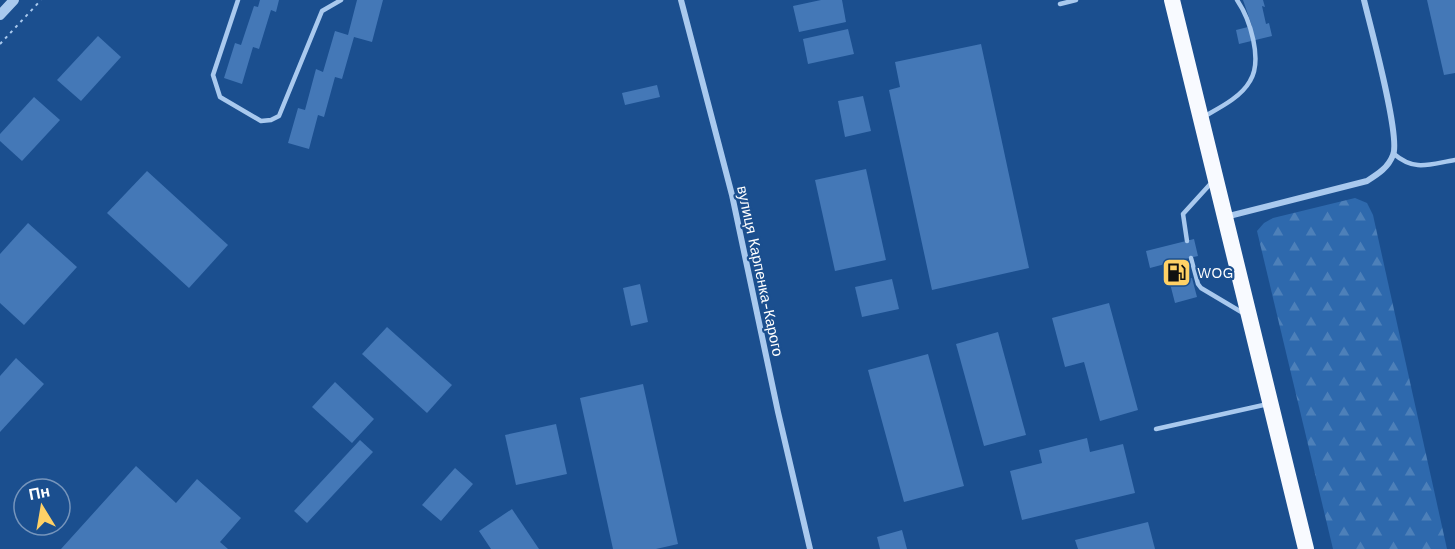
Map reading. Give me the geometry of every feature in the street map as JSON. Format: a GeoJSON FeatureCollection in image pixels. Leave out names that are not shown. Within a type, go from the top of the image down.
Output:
{"type":"FeatureCollection","features":[{"type":"Feature","properties":{"kind":"highway"},"geometry":{"type":"LineString","coordinates":[[1172,0],[1306,549]]}},
{"type":"Feature","properties":{"kind":"street"},"geometry":{"type":"LineString","coordinates":[[0,15],[14,0]]}},
{"type":"Feature","properties":{"kind":"street","name":"вулиця Карпенка-Карого"},"geometry":{"type":"LineString","coordinates":[[681,0],[732,195],[810,549]]}},
{"type":"Feature","properties":{"kind":"street"},"geometry":{"type":"LineString","coordinates":[[1225,217],[1367,181],[1384,170],[1394,154],[1392,126],[1364,0]]}},
{"type":"Feature","properties":{"kind":"lane"},"geometry":{"type":"LineString","coordinates":[[238,0],[213,75],[220,97],[261,121],[279,116],[322,11],[341,0]]}},
{"type":"Feature","properties":{"kind":"lane"},"geometry":{"type":"LineString","coordinates":[[1060,4],[1076,0]]}},
{"type":"Feature","properties":{"kind":"lane"},"geometry":{"type":"LineString","coordinates":[[1200,118],[1227,104],[1250,83],[1253,74],[1255,44],[1243,8],[1237,0]]}},
{"type":"Feature","properties":{"kind":"lane"},"geometry":{"type":"LineString","coordinates":[[1394,154],[1404,163],[1417,166],[1455,160]]}},
{"type":"Feature","properties":{"kind":"lane"},"geometry":{"type":"LineString","coordinates":[[1187,241],[1182,214],[1215,180]]}},
{"type":"Feature","properties":{"kind":"lane"},"geometry":{"type":"LineString","coordinates":[[1191,258],[1201,288],[1248,316]]}},
{"type":"Feature","properties":{"kind":"lane"},"geometry":{"type":"LineString","coordinates":[[1156,429],[1270,404]]}},
{"type":"Feature","properties":{"kind":"path"},"geometry":{"type":"LineString","coordinates":[[0,44],[41,0]]}},
{"type":"Feature","properties":{"kind":"green space"},"geometry":{"type":"Polygon","coordinates":[[[1355,198],[1367,203],[1373,215],[1447,549],[1333,549],[1257,231],[1273,218],[1355,198]]]}},
{"type":"Feature","properties":{"kind":"building"},"geometry":{"type":"Polygon","coordinates":[[[260,0],[279,0],[276,12],[271,10],[259,49],[253,47],[242,84],[224,78],[235,43],[241,45],[254,6],[258,7],[260,0]]]}},
{"type":"Feature","properties":{"kind":"building"},"geometry":{"type":"Polygon","coordinates":[[[357,0],[383,0],[372,42],[354,37],[342,79],[335,77],[324,117],[318,115],[309,149],[288,143],[298,108],[305,110],[316,69],[323,72],[335,31],[348,35],[357,0]]]}},
{"type":"Feature","properties":{"kind":"building"},"geometry":{"type":"Polygon","coordinates":[[[821,0],[842,0],[846,22],[799,32],[793,6],[821,0]]]}},
{"type":"Feature","properties":{"kind":"building"},"geometry":{"type":"Polygon","coordinates":[[[1243,0],[1263,0],[1266,24],[1269,23],[1272,36],[1239,44],[1236,30],[1252,26],[1243,0]]]}},
{"type":"Feature","properties":{"kind":"building"},"geometry":{"type":"Polygon","coordinates":[[[1427,0],[1455,0],[1455,73],[1444,75],[1427,0]]]}},
{"type":"Feature","properties":{"kind":"building"},"geometry":{"type":"Polygon","coordinates":[[[848,29],[854,54],[808,64],[803,39],[848,29]]]}},
{"type":"Feature","properties":{"kind":"building"},"geometry":{"type":"Polygon","coordinates":[[[98,36],[121,57],[81,101],[57,80],[98,36]]]}},
{"type":"Feature","properties":{"kind":"building"},"geometry":{"type":"Polygon","coordinates":[[[981,44],[1029,268],[932,290],[889,90],[900,87],[895,62],[981,44]]]}},
{"type":"Feature","properties":{"kind":"building"},"geometry":{"type":"Polygon","coordinates":[[[657,85],[660,97],[625,105],[622,93],[657,85]]]}},
{"type":"Feature","properties":{"kind":"building"},"geometry":{"type":"Polygon","coordinates":[[[863,96],[871,131],[845,137],[838,101],[863,96]]]}},
{"type":"Feature","properties":{"kind":"building"},"geometry":{"type":"Polygon","coordinates":[[[34,97],[60,120],[22,161],[0,141],[0,134],[34,97]]]}},
{"type":"Feature","properties":{"kind":"building"},"geometry":{"type":"Polygon","coordinates":[[[866,169],[886,260],[835,271],[815,180],[866,169]]]}},
{"type":"Feature","properties":{"kind":"building"},"geometry":{"type":"Polygon","coordinates":[[[147,171],[228,245],[189,288],[107,213],[147,171]]]}},
{"type":"Feature","properties":{"kind":"building"},"geometry":{"type":"Polygon","coordinates":[[[28,223],[77,267],[24,325],[0,303],[0,254],[28,223]]]}},
{"type":"Feature","properties":{"kind":"building","name":"WOG"},"geometry":{"type":"Polygon","coordinates":[[[1194,239],[1198,256],[1181,260],[1186,279],[1192,278],[1197,297],[1175,303],[1165,264],[1150,268],[1146,251],[1194,239]]]}},
{"type":"Feature","properties":{"kind":"building"},"geometry":{"type":"Polygon","coordinates":[[[892,279],[899,309],[862,317],[855,287],[892,279]]]}},
{"type":"Feature","properties":{"kind":"building"},"geometry":{"type":"Polygon","coordinates":[[[640,284],[648,322],[631,326],[623,288],[640,284]]]}},
{"type":"Feature","properties":{"kind":"building"},"geometry":{"type":"Polygon","coordinates":[[[1109,303],[1138,410],[1100,421],[1084,362],[1065,367],[1052,318],[1109,303]]]}},
{"type":"Feature","properties":{"kind":"building"},"geometry":{"type":"Polygon","coordinates":[[[387,327],[452,385],[427,413],[362,354],[387,327]]]}},
{"type":"Feature","properties":{"kind":"building"},"geometry":{"type":"Polygon","coordinates":[[[998,332],[1026,435],[984,446],[956,344],[998,332]]]}},
{"type":"Feature","properties":{"kind":"building"},"geometry":{"type":"Polygon","coordinates":[[[928,354],[964,486],[904,502],[868,370],[928,354]]]}},
{"type":"Feature","properties":{"kind":"building"},"geometry":{"type":"Polygon","coordinates":[[[16,358],[44,384],[0,432],[0,376],[16,358]]]}},
{"type":"Feature","properties":{"kind":"building"},"geometry":{"type":"Polygon","coordinates":[[[335,382],[374,419],[352,443],[312,407],[335,382]]]}},
{"type":"Feature","properties":{"kind":"building"},"geometry":{"type":"Polygon","coordinates":[[[643,384],[678,544],[656,549],[613,549],[580,398],[643,384]]]}},
{"type":"Feature","properties":{"kind":"building"},"geometry":{"type":"Polygon","coordinates":[[[556,424],[567,474],[516,485],[505,435],[556,424]]]}},
{"type":"Feature","properties":{"kind":"building"},"geometry":{"type":"Polygon","coordinates":[[[1087,438],[1090,452],[1123,444],[1135,493],[1022,520],[1010,471],[1042,463],[1039,450],[1087,438]]]}},
{"type":"Feature","properties":{"kind":"building"},"geometry":{"type":"Polygon","coordinates":[[[360,440],[373,452],[307,523],[294,511],[360,440]]]}},
{"type":"Feature","properties":{"kind":"building"},"geometry":{"type":"Polygon","coordinates":[[[136,466],[176,503],[197,479],[241,518],[220,542],[228,549],[61,549],[136,466]]]}},
{"type":"Feature","properties":{"kind":"building"},"geometry":{"type":"Polygon","coordinates":[[[455,468],[473,484],[441,521],[422,505],[455,468]]]}},
{"type":"Feature","properties":{"kind":"building"},"geometry":{"type":"Polygon","coordinates":[[[512,509],[539,549],[491,549],[479,531],[512,509]]]}},
{"type":"Feature","properties":{"kind":"building"},"geometry":{"type":"Polygon","coordinates":[[[1148,522],[1155,549],[1078,549],[1075,540],[1148,522]]]}},
{"type":"Feature","properties":{"kind":"building"},"geometry":{"type":"Polygon","coordinates":[[[902,530],[907,549],[880,549],[877,537],[902,530]]]}},
{"type":"Feature","properties":{"kind":"place","name":"WOG"},"geometry":{"type":"Point","coordinates":[1176,273]}}]}
